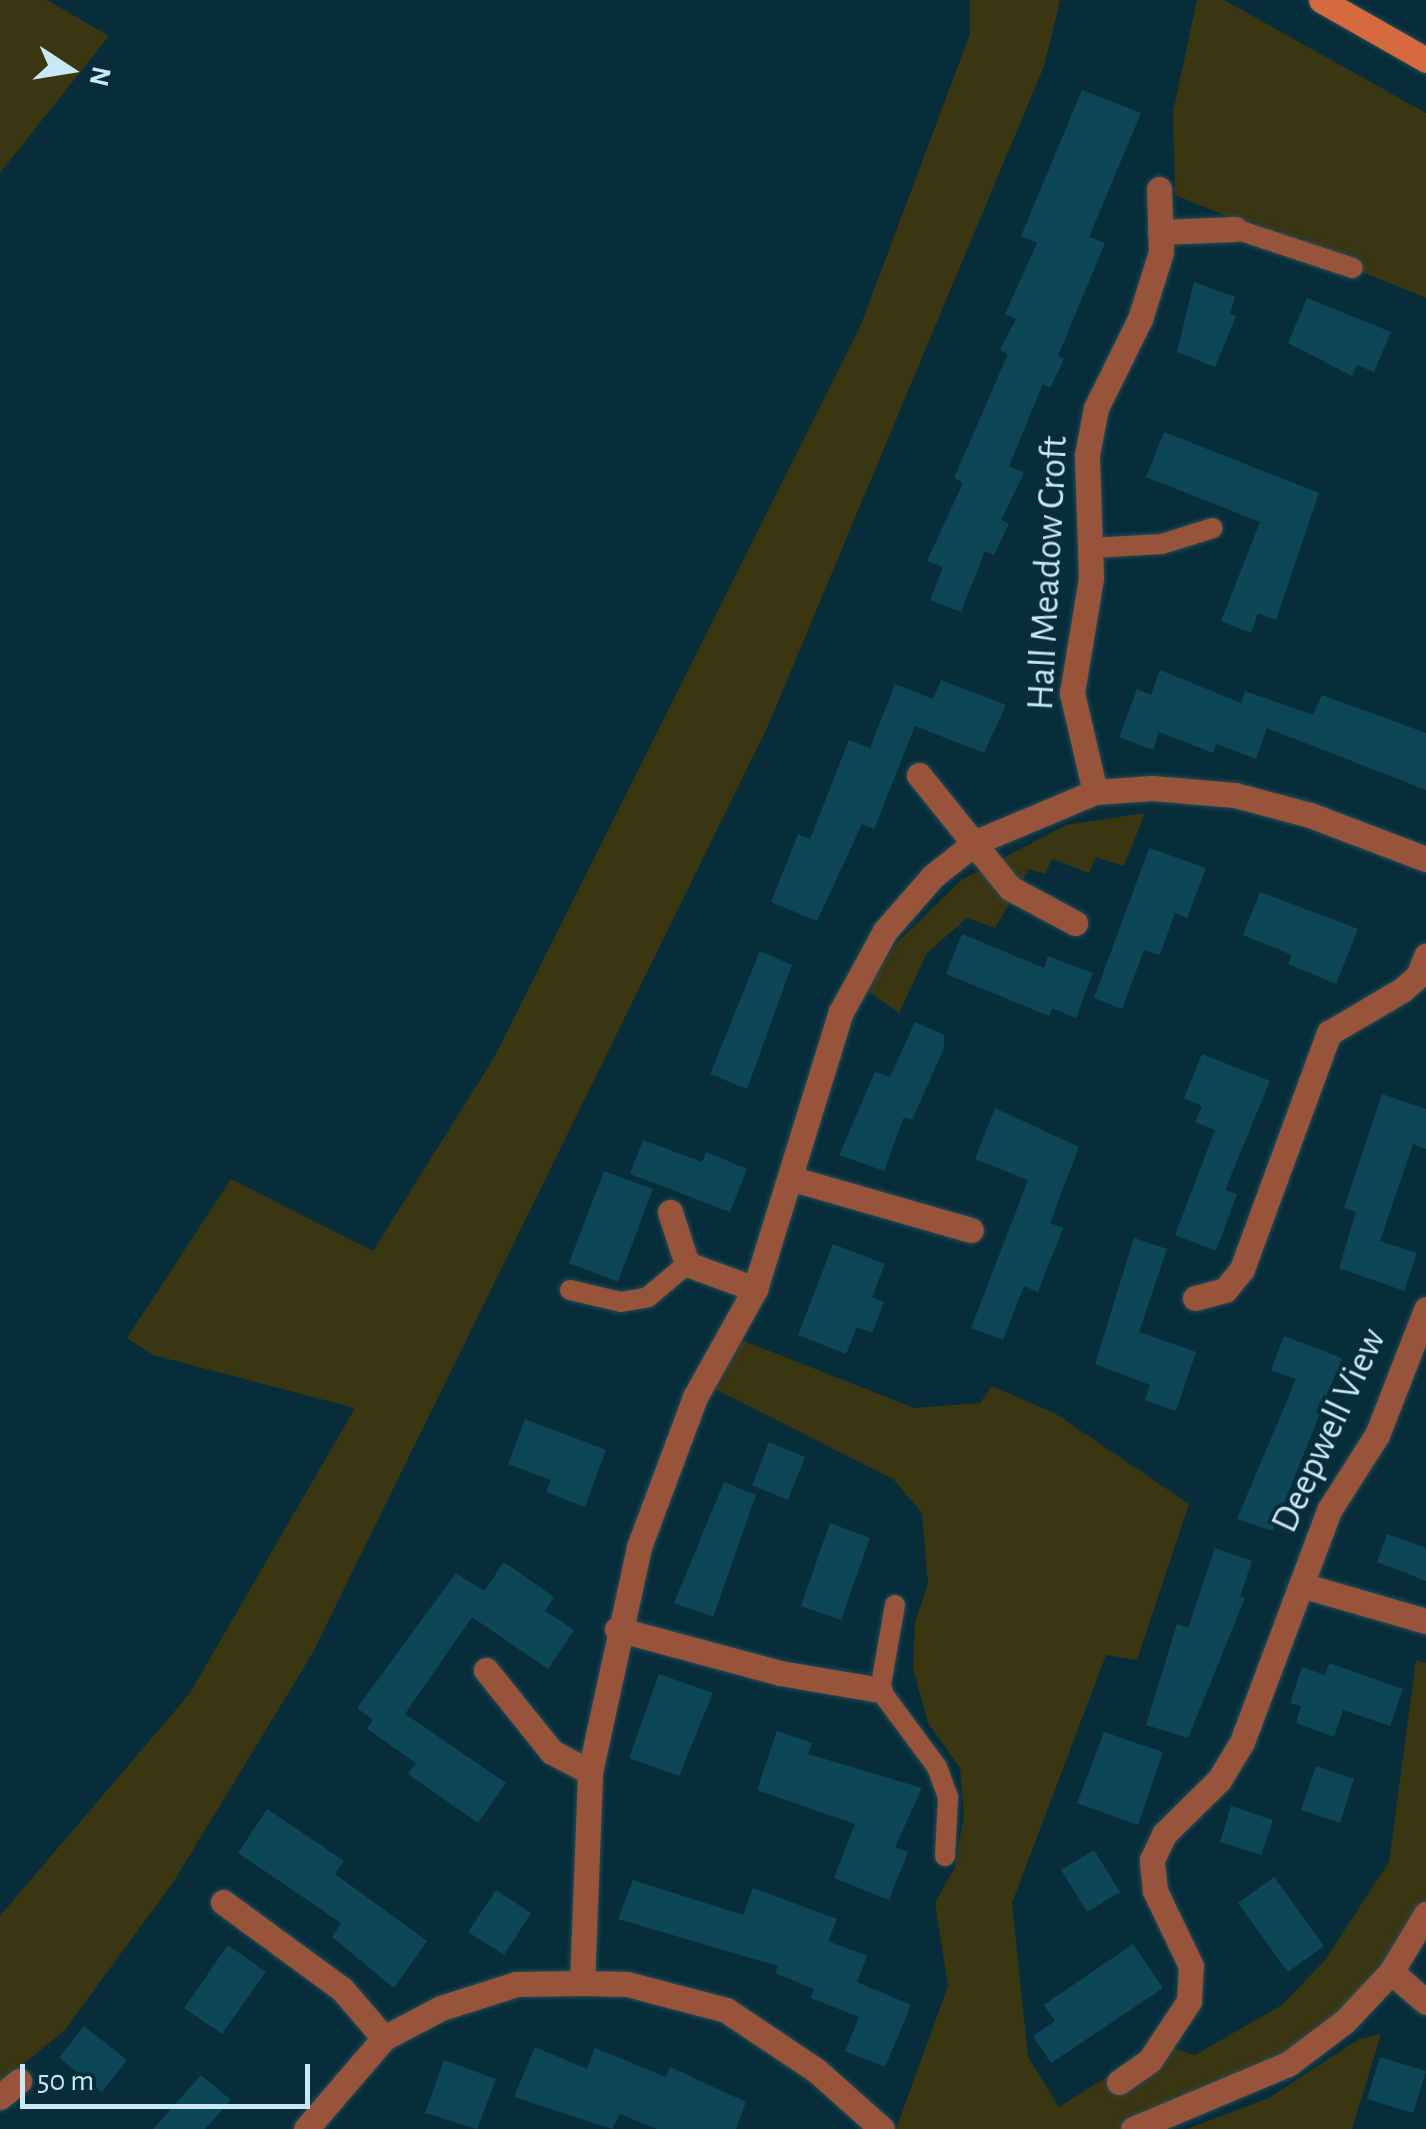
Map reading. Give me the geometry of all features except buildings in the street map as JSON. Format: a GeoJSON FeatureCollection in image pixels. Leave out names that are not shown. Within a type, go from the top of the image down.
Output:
{"type":"FeatureCollection","features":[{"type":"Feature","properties":{"kind":"main road"},"geometry":{"type":"LineString","coordinates":[[1321,0],[1426,60]]}},
{"type":"Feature","properties":{"kind":"street","name":"Hall Meadow Croft"},"geometry":{"type":"LineString","coordinates":[[1094,792],[1072,693],[1091,548],[1086,455],[1096,408],[1140,320],[1160,232],[1159,189]]}},
{"type":"Feature","properties":{"kind":"street"},"geometry":{"type":"LineString","coordinates":[[1160,232],[1234,229]]}},
{"type":"Feature","properties":{"kind":"street"},"geometry":{"type":"LineString","coordinates":[[919,775],[945,813],[976,842],[1010,888],[1075,923]]}},
{"type":"Feature","properties":{"kind":"street"},"geometry":{"type":"LineString","coordinates":[[582,1984],[590,1772],[617,1630],[662,1476],[695,1397],[755,1290],[793,1179],[828,1048],[885,930],[933,876],[976,842],[1094,792],[1152,788],[1234,795],[1310,814],[1426,859]]}},
{"type":"Feature","properties":{"kind":"street"},"geometry":{"type":"LineString","coordinates":[[1195,1298],[1225,1290],[1242,1269],[1329,1033],[1402,990],[1418,976],[1426,956]]}},
{"type":"Feature","properties":{"kind":"street"},"geometry":{"type":"LineString","coordinates":[[793,1179],[971,1230]]}},
{"type":"Feature","properties":{"kind":"street"},"geometry":{"type":"LineString","coordinates":[[670,1212],[687,1264],[755,1290]]}},
{"type":"Feature","properties":{"kind":"street","name":"Deepwell View"},"geometry":{"type":"LineString","coordinates":[[1119,2082],[1162,2046],[1189,2001],[1192,1966],[1155,1891],[1152,1860],[1164,1834],[1218,1780],[1242,1742],[1329,1510],[1376,1436],[1426,1308]]}},
{"type":"Feature","properties":{"kind":"street","name":"Deepwell View"},"geometry":{"type":"LineString","coordinates":[[1301,1585],[1426,1621]]}},
{"type":"Feature","properties":{"kind":"street"},"geometry":{"type":"LineString","coordinates":[[617,1630],[780,1673],[880,1690]]}},
{"type":"Feature","properties":{"kind":"street"},"geometry":{"type":"LineString","coordinates":[[486,1670],[552,1752],[590,1772]]}},
{"type":"Feature","properties":{"kind":"street"},"geometry":{"type":"LineString","coordinates":[[224,1902],[342,1989],[384,2038]]}},
{"type":"Feature","properties":{"kind":"street"},"geometry":{"type":"LineString","coordinates":[[1134,2129],[1288,2064],[1345,2021],[1391,1972],[1426,1914]]}},
{"type":"Feature","properties":{"kind":"street"},"geometry":{"type":"LineString","coordinates":[[1391,1972],[1426,2002]]}},
{"type":"Feature","properties":{"kind":"street"},"geometry":{"type":"LineString","coordinates":[[306,2129],[384,2038],[442,2008],[516,1984],[627,1984],[726,2010],[817,2071],[882,2129]]}},
{"type":"Feature","properties":{"kind":"lane"},"geometry":{"type":"LineString","coordinates":[[1234,229],[1353,268]]}},
{"type":"Feature","properties":{"kind":"lane"},"geometry":{"type":"LineString","coordinates":[[1091,548],[1162,544],[1213,528]]}},
{"type":"Feature","properties":{"kind":"lane"},"geometry":{"type":"LineString","coordinates":[[570,1290],[620,1302],[648,1297],[687,1264]]}},
{"type":"Feature","properties":{"kind":"lane"},"geometry":{"type":"LineString","coordinates":[[895,1605],[880,1690],[937,1767],[948,1798],[945,1856]]}},
{"type":"Feature","properties":{"kind":"shaded area"},"geometry":{"type":"Polygon","coordinates":[[[0,0],[47,0],[109,36],[0,173],[0,0]]]}},
{"type":"Feature","properties":{"kind":"shaded area"},"geometry":{"type":"Polygon","coordinates":[[[970,0],[1060,0],[1044,66],[767,728],[312,1654],[174,1881],[64,2031],[0,2083],[0,1916],[190,1693],[355,1408],[153,1355],[127,1338],[231,1179],[373,1251],[495,1056],[860,327],[970,34],[970,0]]]}},
{"type":"Feature","properties":{"kind":"shaded area"},"geometry":{"type":"Polygon","coordinates":[[[1197,0],[1224,0],[1426,113],[1426,298],[1175,195],[1173,112],[1197,0]]]}},
{"type":"Feature","properties":{"kind":"shaded area"},"geometry":{"type":"Polygon","coordinates":[[[1145,813],[1124,866],[1096,857],[1089,873],[1052,859],[1045,874],[1029,869],[995,928],[967,918],[927,953],[899,1013],[865,989],[895,945],[961,880],[1066,825],[1145,813]]]}},
{"type":"Feature","properties":{"kind":"shaded area"},"geometry":{"type":"Polygon","coordinates":[[[729,1335],[914,1408],[980,1403],[992,1386],[1056,1414],[1189,1504],[1137,1660],[1106,1655],[1012,1903],[1028,2057],[1059,2107],[1159,2044],[1195,2055],[1282,2005],[1325,1960],[1389,1862],[1416,1660],[1426,1663],[1426,1914],[1345,2021],[1133,2129],[896,2129],[948,1986],[935,1903],[955,1867],[964,1814],[960,1768],[928,1723],[913,1669],[915,1623],[928,1583],[922,1513],[893,1479],[703,1383],[729,1335]]]}},
{"type":"Feature","properties":{"kind":"shaded area"},"geometry":{"type":"Polygon","coordinates":[[[1381,2034],[1352,2129],[1187,2129],[1269,2098],[1359,2039],[1381,2034]]]}}]}
